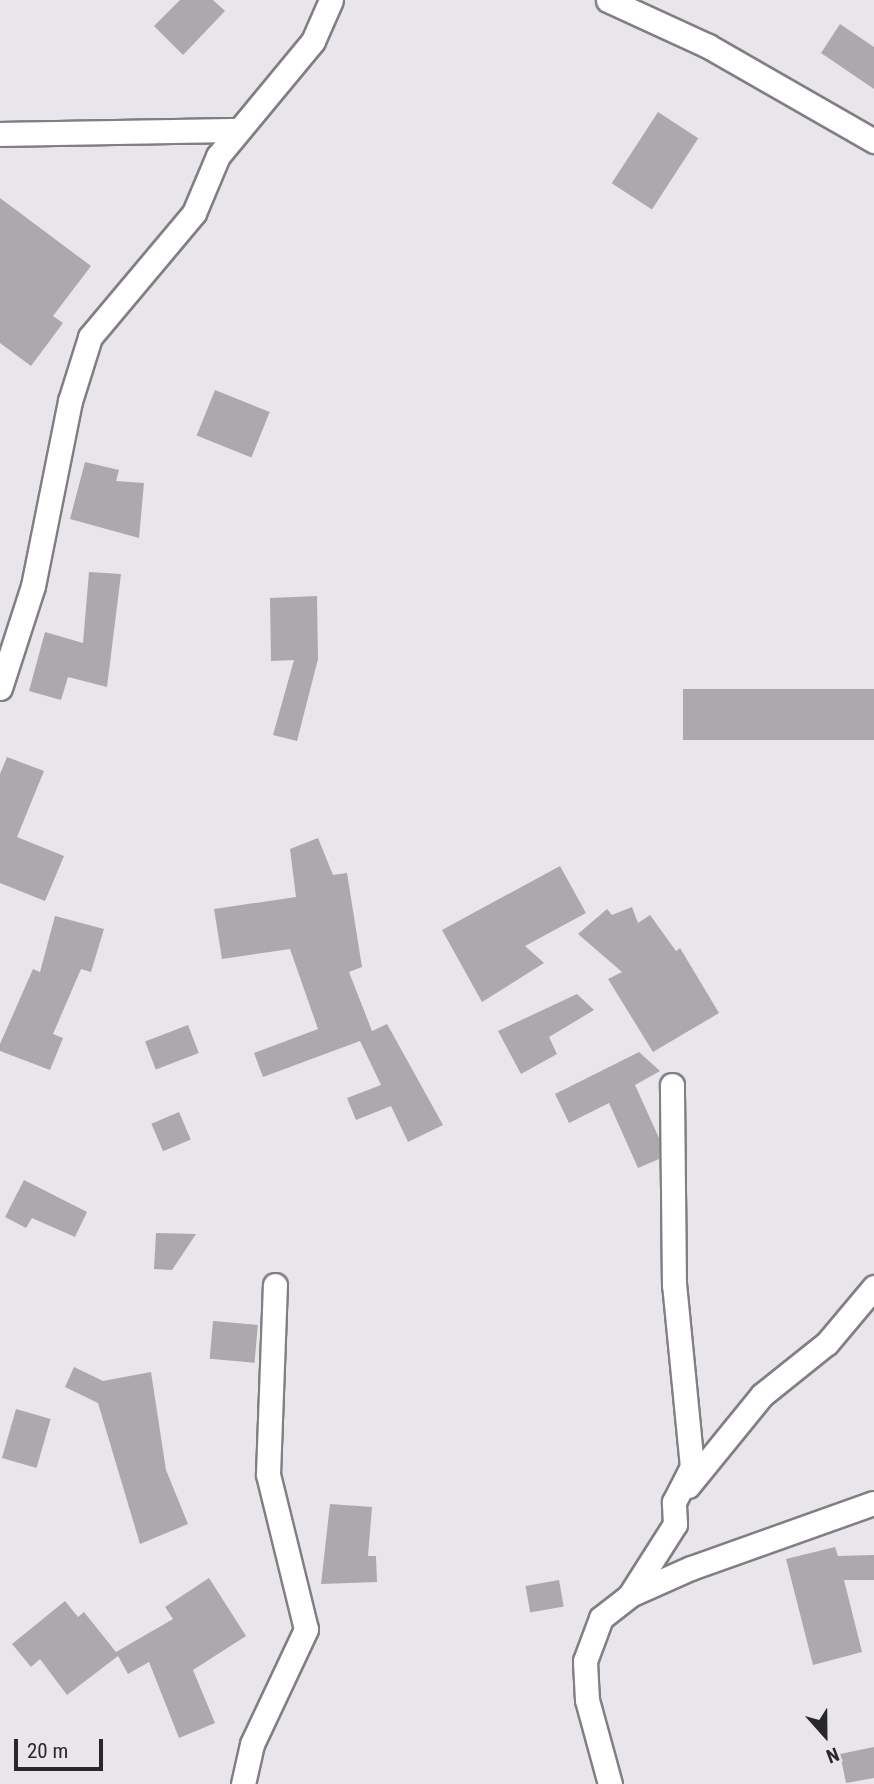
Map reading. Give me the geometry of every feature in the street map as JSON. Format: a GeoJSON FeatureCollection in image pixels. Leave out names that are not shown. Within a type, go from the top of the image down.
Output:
{"type":"FeatureCollection","features":[{"type":"Feature","properties":{"kind":"street"},"geometry":{"type":"LineString","coordinates":[[0,688],[33,586],[70,401],[90,337],[194,213],[235,130],[313,41],[331,0]]}},
{"type":"Feature","properties":{"kind":"street"},"geometry":{"type":"LineString","coordinates":[[608,0],[708,46],[874,141]]}},
{"type":"Feature","properties":{"kind":"street"},"geometry":{"type":"LineString","coordinates":[[0,134],[235,130]]}},
{"type":"Feature","properties":{"kind":"street"},"geometry":{"type":"LineString","coordinates":[[631,1594],[675,1524],[674,1502],[692,1467],[674,1285],[672,1085]]}},
{"type":"Feature","properties":{"kind":"street"},"geometry":{"type":"LineString","coordinates":[[243,1784],[252,1744],[306,1629],[268,1474],[275,1284]]}},
{"type":"Feature","properties":{"kind":"street"},"geometry":{"type":"LineString","coordinates":[[674,1502],[762,1395],[827,1343],[874,1287]]}},
{"type":"Feature","properties":{"kind":"street"},"geometry":{"type":"LineString","coordinates":[[610,1784],[587,1700],[586,1661],[601,1618],[631,1594],[874,1503]]}},
{"type":"Feature","properties":{"kind":"building"},"geometry":{"type":"Polygon","coordinates":[[[180,0],[213,0],[225,11],[183,55],[154,26],[180,0]]]}},
{"type":"Feature","properties":{"kind":"building"},"geometry":{"type":"Polygon","coordinates":[[[840,24],[874,47],[874,89],[821,53],[840,24]]]}},
{"type":"Feature","properties":{"kind":"building"},"geometry":{"type":"Polygon","coordinates":[[[658,112],[698,138],[652,209],[612,183],[658,112]]]}},
{"type":"Feature","properties":{"kind":"building"},"geometry":{"type":"Polygon","coordinates":[[[0,198],[91,266],[53,316],[63,323],[31,366],[0,343],[0,198]]]}},
{"type":"Feature","properties":{"kind":"building"},"geometry":{"type":"Polygon","coordinates":[[[215,390],[270,412],[251,458],[197,435],[215,390]]]}},
{"type":"Feature","properties":{"kind":"building"},"geometry":{"type":"Polygon","coordinates":[[[85,462],[119,470],[116,481],[144,483],[139,538],[70,519],[85,462]]]}},
{"type":"Feature","properties":{"kind":"building"},"geometry":{"type":"Polygon","coordinates":[[[89,572],[121,574],[107,687],[68,677],[61,700],[29,691],[45,632],[83,643],[89,572]]]}},
{"type":"Feature","properties":{"kind":"building"},"geometry":{"type":"Polygon","coordinates":[[[317,596],[318,659],[297,741],[273,735],[294,660],[271,661],[270,598],[317,596]]]}},
{"type":"Feature","properties":{"kind":"building"},"geometry":{"type":"Polygon","coordinates":[[[683,689],[874,689],[874,740],[683,740],[683,689]]]}},
{"type":"Feature","properties":{"kind":"building"},"geometry":{"type":"Polygon","coordinates":[[[7,757],[44,771],[17,837],[64,856],[45,901],[0,883],[0,774],[7,757]]]}},
{"type":"Feature","properties":{"kind":"building"},"geometry":{"type":"Polygon","coordinates":[[[318,838],[333,875],[347,873],[362,967],[349,972],[372,1031],[387,1024],[443,1125],[408,1142],[391,1106],[356,1120],[347,1098],[381,1085],[360,1041],[263,1077],[254,1053],[318,1029],[290,949],[222,959],[214,909],[296,897],[290,849],[318,838]]]}},
{"type":"Feature","properties":{"kind":"building"},"geometry":{"type":"Polygon","coordinates":[[[560,866],[586,913],[525,946],[544,963],[482,1002],[442,930],[560,866]]]}},
{"type":"Feature","properties":{"kind":"building"},"geometry":{"type":"Polygon","coordinates":[[[632,907],[638,923],[650,915],[676,951],[680,948],[719,1013],[653,1052],[608,979],[622,972],[578,934],[607,909],[612,915],[632,907]]]}},
{"type":"Feature","properties":{"kind":"building"},"geometry":{"type":"Polygon","coordinates":[[[55,916],[104,929],[91,972],[81,969],[53,1034],[63,1038],[50,1070],[0,1051],[0,1044],[33,969],[40,972],[55,916]]]}},
{"type":"Feature","properties":{"kind":"building"},"geometry":{"type":"Polygon","coordinates":[[[577,994],[594,1010],[549,1037],[557,1054],[521,1074],[498,1031],[577,994]]]}},
{"type":"Feature","properties":{"kind":"building"},"geometry":{"type":"Polygon","coordinates":[[[188,1025],[199,1053],[156,1069],[145,1041],[188,1025]]]}},
{"type":"Feature","properties":{"kind":"building"},"geometry":{"type":"Polygon","coordinates":[[[639,1052],[660,1071],[635,1085],[659,1138],[659,1159],[638,1168],[609,1103],[569,1123],[555,1094],[639,1052]]]}},
{"type":"Feature","properties":{"kind":"building"},"geometry":{"type":"Polygon","coordinates":[[[179,1112],[191,1140],[163,1151],[151,1124],[179,1112]]]}},
{"type":"Feature","properties":{"kind":"building"},"geometry":{"type":"Polygon","coordinates":[[[24,1180],[87,1212],[75,1237],[32,1218],[26,1228],[5,1217],[24,1180]]]}},
{"type":"Feature","properties":{"kind":"building"},"geometry":{"type":"Polygon","coordinates":[[[156,1233],[196,1234],[172,1270],[154,1269],[156,1233]]]}},
{"type":"Feature","properties":{"kind":"building"},"geometry":{"type":"Polygon","coordinates":[[[213,1321],[258,1325],[255,1363],[210,1359],[213,1321]]]}},
{"type":"Feature","properties":{"kind":"building"},"geometry":{"type":"Polygon","coordinates":[[[74,1367],[103,1381],[151,1372],[166,1470],[188,1524],[140,1544],[98,1403],[65,1387],[74,1367]]]}},
{"type":"Feature","properties":{"kind":"building"},"geometry":{"type":"Polygon","coordinates":[[[16,1409],[51,1419],[37,1468],[2,1458],[16,1409]]]}},
{"type":"Feature","properties":{"kind":"building"},"geometry":{"type":"Polygon","coordinates":[[[330,1504],[372,1507],[368,1556],[376,1556],[377,1582],[321,1584],[330,1504]]]}},
{"type":"Feature","properties":{"kind":"building"},"geometry":{"type":"Polygon","coordinates":[[[835,1547],[838,1556],[874,1555],[874,1580],[844,1580],[862,1652],[813,1665],[786,1559],[835,1547]]]}},
{"type":"Feature","properties":{"kind":"building"},"geometry":{"type":"Polygon","coordinates":[[[209,1578],[246,1636],[193,1670],[215,1723],[179,1738],[149,1662],[128,1674],[118,1656],[67,1695],[40,1659],[31,1667],[12,1644],[65,1601],[78,1617],[84,1612],[116,1652],[173,1619],[165,1607],[209,1578]]]}},
{"type":"Feature","properties":{"kind":"building"},"geometry":{"type":"Polygon","coordinates":[[[559,1580],[564,1607],[530,1612],[526,1586],[559,1580]]]}},
{"type":"Feature","properties":{"kind":"building"},"geometry":{"type":"Polygon","coordinates":[[[874,1747],[874,1778],[846,1783],[840,1754],[874,1747]]]}}]}
